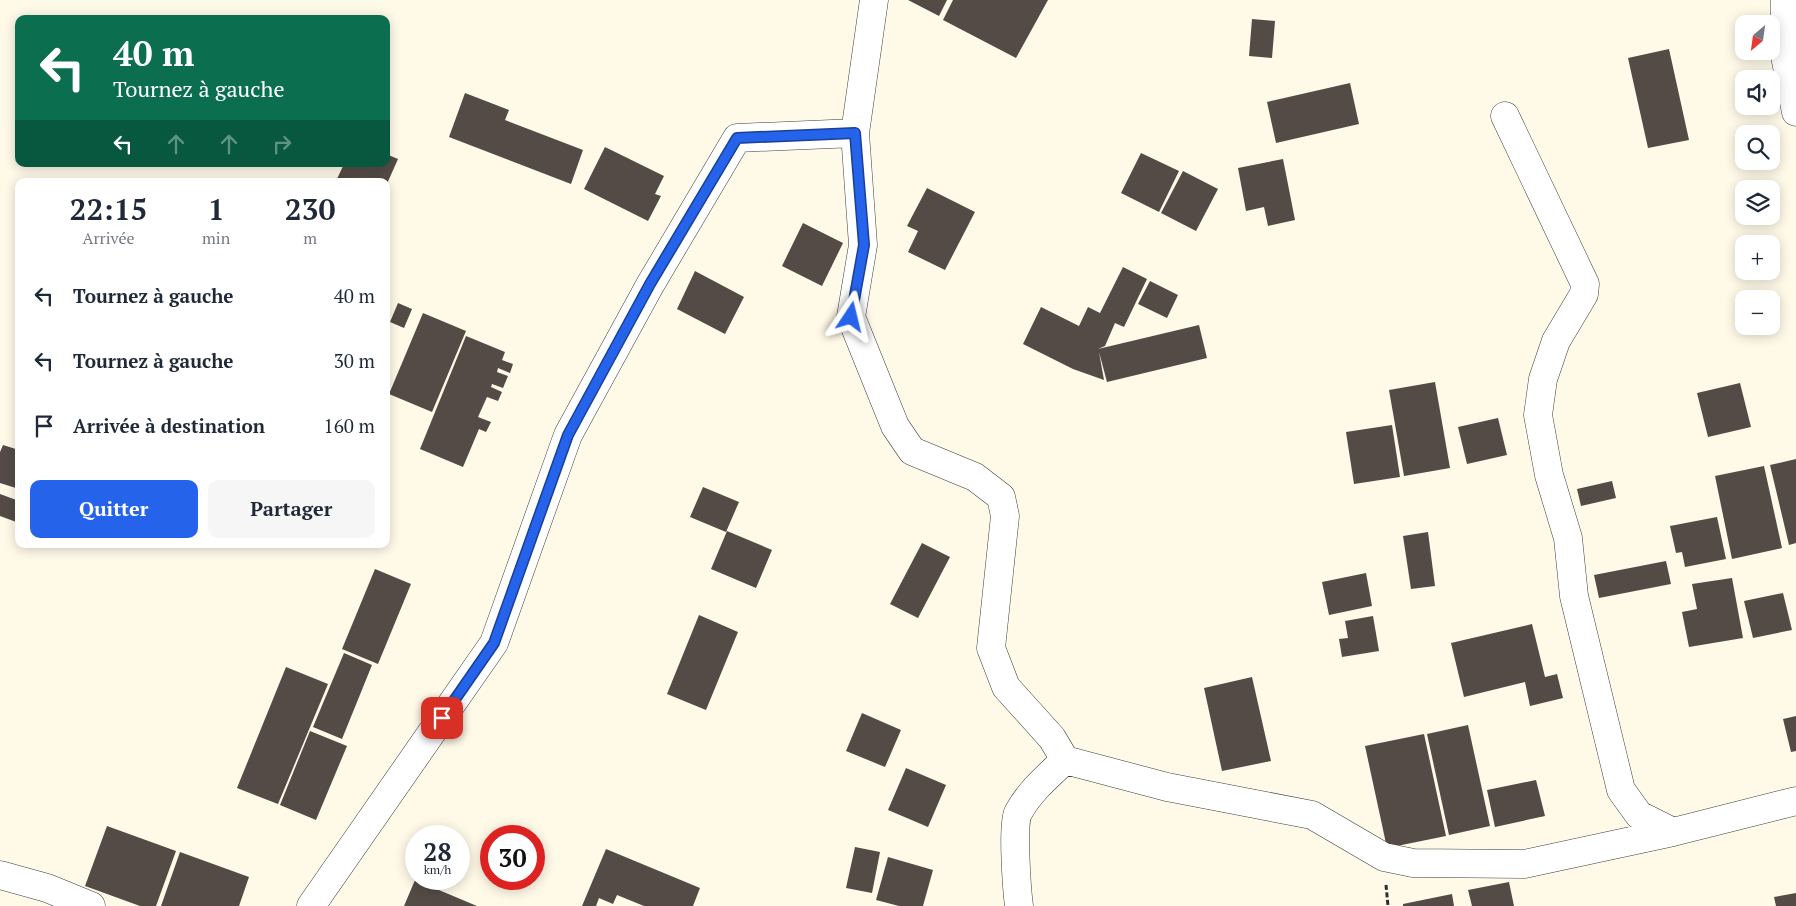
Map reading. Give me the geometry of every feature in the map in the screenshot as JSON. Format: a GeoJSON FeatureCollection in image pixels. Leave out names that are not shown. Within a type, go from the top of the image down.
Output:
{"type":"FeatureCollection","features":[{"type":"Feature","properties":{"kind":"street"},"geometry":{"type":"LineString","coordinates":[[874,0],[855,133],[864,245],[851,317],[895,426],[912,451],[975,477],[1001,497],[1005,516],[991,648],[1006,686],[1052,738],[1065,760],[1168,786],[1312,815],[1384,857],[1413,863],[1524,864],[1673,832],[1796,801]]}},
{"type":"Feature","properties":{"kind":"street"},"geometry":{"type":"LineString","coordinates":[[1785,0],[1785,56],[1796,112]]}},
{"type":"Feature","properties":{"kind":"street"},"geometry":{"type":"LineString","coordinates":[[1506,116],[1585,284],[1584,294],[1556,341],[1543,379],[1538,415],[1549,475],[1568,538],[1574,596],[1622,790],[1639,815],[1673,832]]}},
{"type":"Feature","properties":{"kind":"street"},"geometry":{"type":"LineString","coordinates":[[311,906],[494,643],[568,435],[650,284],[737,138],[855,133]]}},
{"type":"Feature","properties":{"kind":"street"},"geometry":{"type":"LineString","coordinates":[[1019,906],[1016,880],[1017,815],[1036,788],[1065,760]]}},
{"type":"Feature","properties":{"kind":"street"},"geometry":{"type":"LineString","coordinates":[[0,875],[47,888],[91,906]]}},
{"type":"Feature","properties":{"kind":"building"},"geometry":{"type":"Polygon","coordinates":[[[908,0],[947,0],[939,16],[908,0]]]}},
{"type":"Feature","properties":{"kind":"building"},"geometry":{"type":"Polygon","coordinates":[[[953,0],[1048,0],[1016,58],[943,20],[953,0]]]}},
{"type":"Feature","properties":{"kind":"building"},"geometry":{"type":"Polygon","coordinates":[[[1252,19],[1275,21],[1272,58],[1249,56],[1252,19]]]}},
{"type":"Feature","properties":{"kind":"building"},"geometry":{"type":"Polygon","coordinates":[[[1669,49],[1689,140],[1648,148],[1628,58],[1669,49]]]}},
{"type":"Feature","properties":{"kind":"building"},"geometry":{"type":"Polygon","coordinates":[[[1350,83],[1359,124],[1276,143],[1267,102],[1350,83]]]}},
{"type":"Feature","properties":{"kind":"building"},"geometry":{"type":"Polygon","coordinates":[[[465,93],[509,110],[505,120],[583,150],[571,184],[449,137],[465,93]]]}},
{"type":"Feature","properties":{"kind":"building"},"geometry":{"type":"Polygon","coordinates":[[[605,147],[664,176],[655,194],[661,196],[648,221],[584,189],[605,147]]]}},
{"type":"Feature","properties":{"kind":"building"},"geometry":{"type":"Polygon","coordinates":[[[1141,153],[1179,171],[1159,212],[1121,193],[1141,153]]]}},
{"type":"Feature","properties":{"kind":"building"},"geometry":{"type":"Polygon","coordinates":[[[390,156],[398,159],[390,178],[337,178],[343,167],[390,167],[390,156]]]}},
{"type":"Feature","properties":{"kind":"building"},"geometry":{"type":"Polygon","coordinates":[[[1283,159],[1295,220],[1268,226],[1264,207],[1246,211],[1238,168],[1283,159]]]}},
{"type":"Feature","properties":{"kind":"building"},"geometry":{"type":"Polygon","coordinates":[[[1183,171],[1218,189],[1196,231],[1161,213],[1183,171]]]}},
{"type":"Feature","properties":{"kind":"building"},"geometry":{"type":"Polygon","coordinates":[[[927,188],[975,212],[945,270],[908,252],[918,231],[907,226],[927,188]]]}},
{"type":"Feature","properties":{"kind":"building"},"geometry":{"type":"Polygon","coordinates":[[[803,223],[843,243],[822,286],[782,266],[803,223]]]}},
{"type":"Feature","properties":{"kind":"building"},"geometry":{"type":"Polygon","coordinates":[[[1123,267],[1147,279],[1124,327],[1115,323],[1105,346],[1098,349],[1199,325],[1207,358],[1107,382],[1099,352],[1104,380],[1073,369],[1023,344],[1041,307],[1079,326],[1088,307],[1100,313],[1123,267]]]}},
{"type":"Feature","properties":{"kind":"building"},"geometry":{"type":"Polygon","coordinates":[[[695,271],[744,297],[725,334],[677,309],[695,271]]]}},
{"type":"Feature","properties":{"kind":"building"},"geometry":{"type":"Polygon","coordinates":[[[1150,281],[1178,295],[1167,318],[1138,304],[1150,281]]]}},
{"type":"Feature","properties":{"kind":"building"},"geometry":{"type":"Polygon","coordinates":[[[398,303],[412,309],[404,328],[390,322],[398,303]]]}},
{"type":"Feature","properties":{"kind":"building"},"geometry":{"type":"Polygon","coordinates":[[[423,313],[466,331],[432,412],[390,394],[423,313]]]}},
{"type":"Feature","properties":{"kind":"building"},"geometry":{"type":"Polygon","coordinates":[[[466,336],[505,352],[502,360],[513,364],[510,373],[498,368],[497,372],[508,376],[503,388],[492,384],[491,387],[502,392],[498,401],[487,397],[478,417],[491,422],[486,432],[479,429],[463,467],[420,449],[466,336]]]}},
{"type":"Feature","properties":{"kind":"building"},"geometry":{"type":"Polygon","coordinates":[[[1435,382],[1450,468],[1404,476],[1389,390],[1435,382]]]}},
{"type":"Feature","properties":{"kind":"building"},"geometry":{"type":"Polygon","coordinates":[[[1740,383],[1751,427],[1708,437],[1697,393],[1740,383]]]}},
{"type":"Feature","properties":{"kind":"building"},"geometry":{"type":"Polygon","coordinates":[[[1498,418],[1507,455],[1467,464],[1458,427],[1498,418]]]}},
{"type":"Feature","properties":{"kind":"building"},"geometry":{"type":"Polygon","coordinates":[[[1392,425],[1400,477],[1354,484],[1346,432],[1392,425]]]}},
{"type":"Feature","properties":{"kind":"building"},"geometry":{"type":"Polygon","coordinates":[[[3,445],[15,449],[15,488],[0,483],[0,452],[3,445]]]}},
{"type":"Feature","properties":{"kind":"building"},"geometry":{"type":"Polygon","coordinates":[[[1796,459],[1796,543],[1789,545],[1770,465],[1796,459]]]}},
{"type":"Feature","properties":{"kind":"building"},"geometry":{"type":"Polygon","coordinates":[[[1764,466],[1782,548],[1732,559],[1715,476],[1764,466]]]}},
{"type":"Feature","properties":{"kind":"building"},"geometry":{"type":"Polygon","coordinates":[[[1612,481],[1616,498],[1581,506],[1577,489],[1612,481]]]}},
{"type":"Feature","properties":{"kind":"building"},"geometry":{"type":"Polygon","coordinates":[[[703,487],[739,502],[726,532],[690,517],[703,487]]]}},
{"type":"Feature","properties":{"kind":"building"},"geometry":{"type":"Polygon","coordinates":[[[0,494],[15,500],[15,522],[0,516],[0,494]]]}},
{"type":"Feature","properties":{"kind":"building"},"geometry":{"type":"Polygon","coordinates":[[[1717,517],[1726,559],[1685,567],[1682,552],[1676,553],[1670,526],[1717,517]]]}},
{"type":"Feature","properties":{"kind":"building"},"geometry":{"type":"Polygon","coordinates":[[[727,531],[772,550],[756,588],[711,569],[727,531]]]}},
{"type":"Feature","properties":{"kind":"building"},"geometry":{"type":"Polygon","coordinates":[[[1428,532],[1435,586],[1411,589],[1403,536],[1428,532]]]}},
{"type":"Feature","properties":{"kind":"building"},"geometry":{"type":"Polygon","coordinates":[[[922,543],[950,557],[918,618],[890,604],[922,543]]]}},
{"type":"Feature","properties":{"kind":"building"},"geometry":{"type":"Polygon","coordinates":[[[1666,561],[1671,584],[1599,598],[1594,575],[1666,561]]]}},
{"type":"Feature","properties":{"kind":"building"},"geometry":{"type":"Polygon","coordinates":[[[375,569],[411,584],[378,664],[342,649],[375,569]]]}},
{"type":"Feature","properties":{"kind":"building"},"geometry":{"type":"Polygon","coordinates":[[[1366,573],[1372,606],[1329,615],[1322,582],[1366,573]]]}},
{"type":"Feature","properties":{"kind":"building"},"geometry":{"type":"Polygon","coordinates":[[[1732,578],[1743,638],[1689,647],[1682,612],[1697,609],[1692,584],[1732,578]]]}},
{"type":"Feature","properties":{"kind":"building"},"geometry":{"type":"Polygon","coordinates":[[[1783,593],[1792,630],[1753,638],[1744,601],[1783,593]]]}},
{"type":"Feature","properties":{"kind":"building"},"geometry":{"type":"Polygon","coordinates":[[[699,615],[738,632],[706,710],[667,694],[699,615]]]}},
{"type":"Feature","properties":{"kind":"building"},"geometry":{"type":"Polygon","coordinates":[[[1373,616],[1379,651],[1342,657],[1339,639],[1348,638],[1345,621],[1373,616]]]}},
{"type":"Feature","properties":{"kind":"building"},"geometry":{"type":"Polygon","coordinates":[[[1532,624],[1545,677],[1557,674],[1563,698],[1530,706],[1525,682],[1464,697],[1451,643],[1532,624]]]}},
{"type":"Feature","properties":{"kind":"building"},"geometry":{"type":"Polygon","coordinates":[[[344,653],[372,665],[342,739],[313,727],[344,653]]]}},
{"type":"Feature","properties":{"kind":"building"},"geometry":{"type":"Polygon","coordinates":[[[286,667],[328,684],[278,804],[237,788],[286,667]]]}},
{"type":"Feature","properties":{"kind":"building"},"geometry":{"type":"Polygon","coordinates":[[[1252,677],[1271,761],[1222,771],[1204,688],[1252,677]]]}},
{"type":"Feature","properties":{"kind":"building"},"geometry":{"type":"Polygon","coordinates":[[[862,713],[901,730],[885,767],[846,751],[862,713]]]}},
{"type":"Feature","properties":{"kind":"building"},"geometry":{"type":"Polygon","coordinates":[[[1796,716],[1796,751],[1791,752],[1783,719],[1796,716]]]}},
{"type":"Feature","properties":{"kind":"building"},"geometry":{"type":"Polygon","coordinates":[[[1468,725],[1490,826],[1449,835],[1427,734],[1468,725]]]}},
{"type":"Feature","properties":{"kind":"building"},"geometry":{"type":"Polygon","coordinates":[[[310,731],[347,746],[316,820],[280,805],[310,731]]]}},
{"type":"Feature","properties":{"kind":"building"},"geometry":{"type":"Polygon","coordinates":[[[1424,734],[1446,836],[1387,848],[1365,746],[1424,734]]]}},
{"type":"Feature","properties":{"kind":"building"},"geometry":{"type":"Polygon","coordinates":[[[906,768],[946,785],[928,827],[888,810],[906,768]]]}},
{"type":"Feature","properties":{"kind":"building"},"geometry":{"type":"Polygon","coordinates":[[[1536,780],[1545,816],[1495,827],[1487,790],[1536,780]]]}},
{"type":"Feature","properties":{"kind":"building"},"geometry":{"type":"Polygon","coordinates":[[[107,826],[176,851],[156,906],[140,906],[85,886],[107,826]]]}},
{"type":"Feature","properties":{"kind":"building"},"geometry":{"type":"Polygon","coordinates":[[[855,847],[880,852],[872,893],[846,888],[855,847]]]}},
{"type":"Feature","properties":{"kind":"building"},"geometry":{"type":"Polygon","coordinates":[[[606,849],[700,888],[693,906],[644,906],[617,895],[613,904],[599,898],[596,906],[582,906],[606,849]]]}},
{"type":"Feature","properties":{"kind":"building"},"geometry":{"type":"Polygon","coordinates":[[[180,852],[249,877],[239,906],[161,906],[180,852]]]}},
{"type":"Feature","properties":{"kind":"building"},"geometry":{"type":"Polygon","coordinates":[[[888,857],[933,870],[923,906],[899,906],[876,900],[888,857]]]}},
{"type":"Feature","properties":{"kind":"building"},"geometry":{"type":"Polygon","coordinates":[[[1509,882],[1514,906],[1472,906],[1468,890],[1509,882]]]}},
{"type":"Feature","properties":{"kind":"building"},"geometry":{"type":"Polygon","coordinates":[[[411,890],[439,890],[477,906],[404,906],[411,890]]]}},
{"type":"Feature","properties":{"kind":"building"},"geometry":{"type":"Polygon","coordinates":[[[1796,893],[1796,906],[1776,906],[1774,897],[1796,893]]]}},
{"type":"Feature","properties":{"kind":"building"},"geometry":{"type":"Polygon","coordinates":[[[1452,894],[1454,906],[1403,906],[1403,904],[1452,894]]]}},
{"type":"Feature","properties":{"kind":"route"},"geometry":{"type":"LineString","coordinates":[[442,718],[494,643],[568,435],[650,284],[737,138],[855,133],[864,245],[851,317]]}}]}
